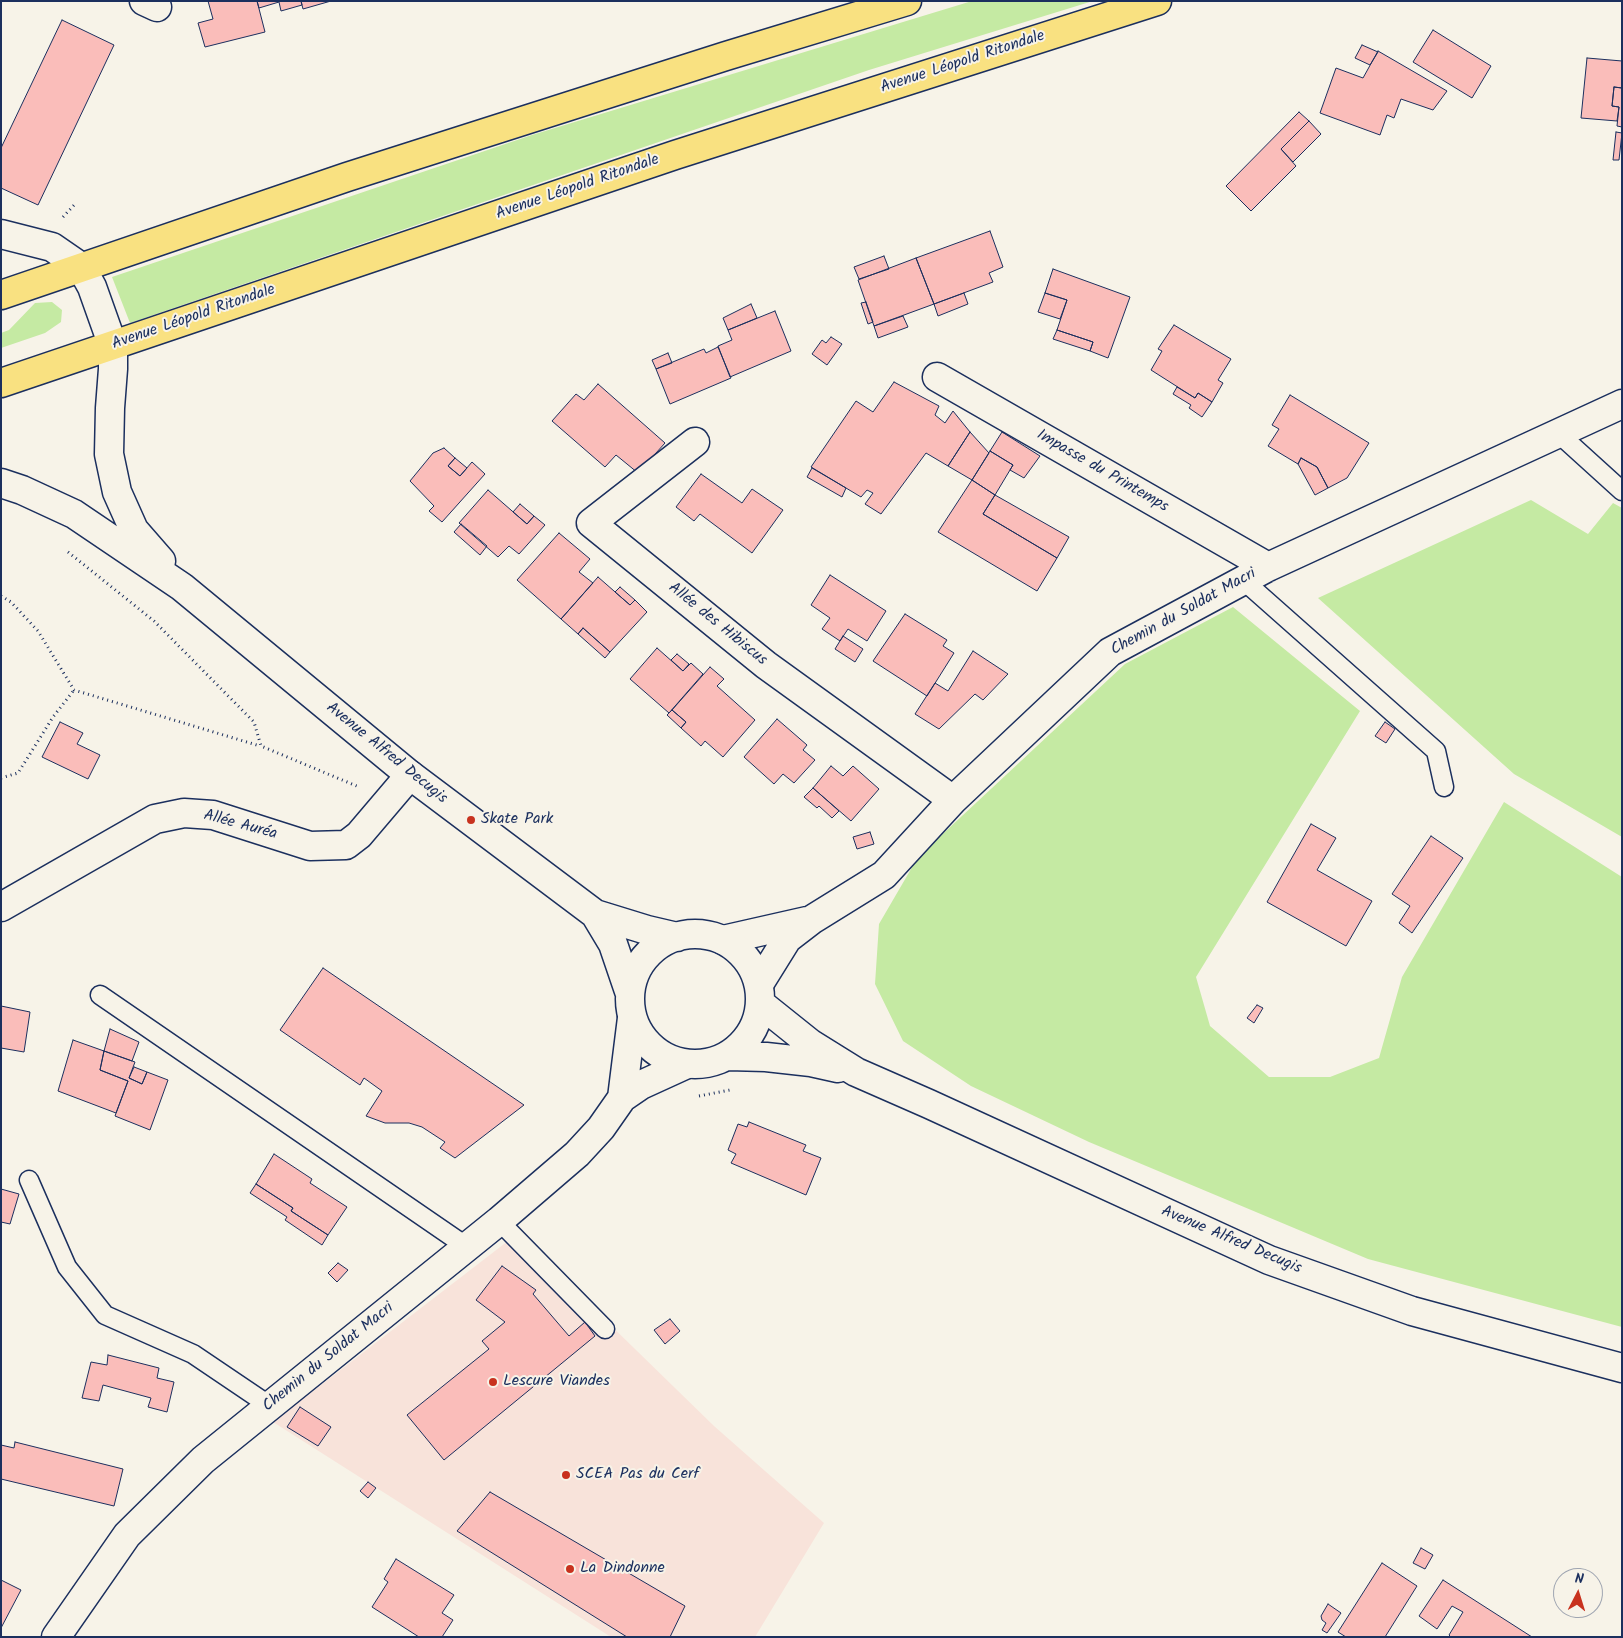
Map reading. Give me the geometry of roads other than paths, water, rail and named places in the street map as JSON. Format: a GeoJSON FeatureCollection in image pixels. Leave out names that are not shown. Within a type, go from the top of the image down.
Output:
{"type":"FeatureCollection","features":[{"type":"Feature","properties":{"kind":"highway"},"geometry":{"type":"LineString","coordinates":[[1,295],[347,177],[726,56],[907,1]]}},
{"type":"Feature","properties":{"kind":"highway","name":"Avenue Léopold Ritondale"},"geometry":{"type":"LineString","coordinates":[[1,383],[684,152],[1157,1]]}},
{"type":"Feature","properties":{"kind":"street"},"geometry":{"type":"LineString","coordinates":[[1,234],[52,247],[81,267],[92,287],[113,346],[114,369],[110,408],[109,454],[116,492],[134,530],[182,588]]}},
{"type":"Feature","properties":{"kind":"street","name":"Impasse du Printemps"},"geometry":{"type":"LineString","coordinates":[[937,377],[1268,567]]}},
{"type":"Feature","properties":{"kind":"street","name":"Chemin du Soldat Macri"},"geometry":{"type":"LineString","coordinates":[[760,994],[787,939],[813,919],[884,875],[953,800],[1110,652],[1268,567],[1622,404]]}},
{"type":"Feature","properties":{"kind":"street","name":"Allée des Hibiscus"},"geometry":{"type":"LineString","coordinates":[[695,442],[591,523],[766,665],[953,800]]}},
{"type":"Feature","properties":{"kind":"street"},"geometry":{"type":"LineString","coordinates":[[1,483],[22,490],[74,514],[182,588]]}},
{"type":"Feature","properties":{"kind":"street","name":"Avenue Alfred Decugis"},"geometry":{"type":"LineString","coordinates":[[182,588],[410,775],[595,914],[677,937]]}},
{"type":"Feature","properties":{"kind":"street","name":"Allée Auréa"},"geometry":{"type":"LineString","coordinates":[[1,907],[155,819],[184,813],[214,815],[310,846],[346,845],[358,835],[410,775]]}},
{"type":"Feature","properties":{"kind":"street","name":"Avenue Alfred Decugis"},"geometry":{"type":"LineString","coordinates":[[595,914],[613,944],[630,992]]}},
{"type":"Feature","properties":{"kind":"street","name":"Chemin du Soldat Macri"},"geometry":{"type":"LineString","coordinates":[[723,940],[813,919]]}},
{"type":"Feature","properties":{"kind":"street"},"geometry":{"type":"LineString","coordinates":[[701,934],[723,940],[736,948],[754,970],[760,994],[758,1019],[751,1033],[741,1046],[728,1056],[709,1064],[687,1064],[669,1060],[653,1050],[640,1035],[632,1018],[630,992],[633,976],[640,963],[663,942],[677,937],[701,934]]}},
{"type":"Feature","properties":{"kind":"street","name":"Avenue Alfred Decugis"},"geometry":{"type":"LineString","coordinates":[[760,994],[811,1044],[856,1072],[1269,1260],[1412,1311],[1622,1368]]}},
{"type":"Feature","properties":{"kind":"street","name":"Chemin du Soldat Macri"},"geometry":{"type":"LineString","coordinates":[[622,1098],[632,1018]]}},
{"type":"Feature","properties":{"kind":"street","name":"Avenue Alfred Decugis"},"geometry":{"type":"LineString","coordinates":[[728,1056],[766,1057],[811,1062],[856,1072]]}},
{"type":"Feature","properties":{"kind":"street","name":"Chemin du Soldat Macri"},"geometry":{"type":"LineString","coordinates":[[56,1637],[127,1535],[203,1460],[270,1406],[392,1318],[467,1247],[577,1154],[601,1128],[622,1098],[641,1085],[687,1064]]}},
{"type":"Feature","properties":{"kind":"lane"},"geometry":{"type":"LineString","coordinates":[[1558,432],[1622,491]]}},
{"type":"Feature","properties":{"kind":"lane"},"geometry":{"type":"LineString","coordinates":[[1243,580],[1436,751],[1444,787]]}},
{"type":"Feature","properties":{"kind":"lane"},"geometry":{"type":"LineString","coordinates":[[100,995],[467,1247]]}},
{"type":"Feature","properties":{"kind":"lane"},"geometry":{"type":"LineString","coordinates":[[29,1180],[67,1266],[104,1315],[193,1354],[270,1406]]}},
{"type":"Feature","properties":{"kind":"lane"},"geometry":{"type":"LineString","coordinates":[[499,1221],[605,1329]]}},
{"type":"Feature","properties":{"kind":"place","name":"Skate Park"},"geometry":{"type":"Point","coordinates":[471,820]}},
{"type":"Feature","properties":{"kind":"place","name":"Lescure Viandes"},"geometry":{"type":"Point","coordinates":[493,1382]}},
{"type":"Feature","properties":{"kind":"place","name":"SCEA Pas du Cerf"},"geometry":{"type":"Point","coordinates":[566,1475]}},
{"type":"Feature","properties":{"kind":"place","name":"La Dindonne"},"geometry":{"type":"Point","coordinates":[570,1569]}}]}
